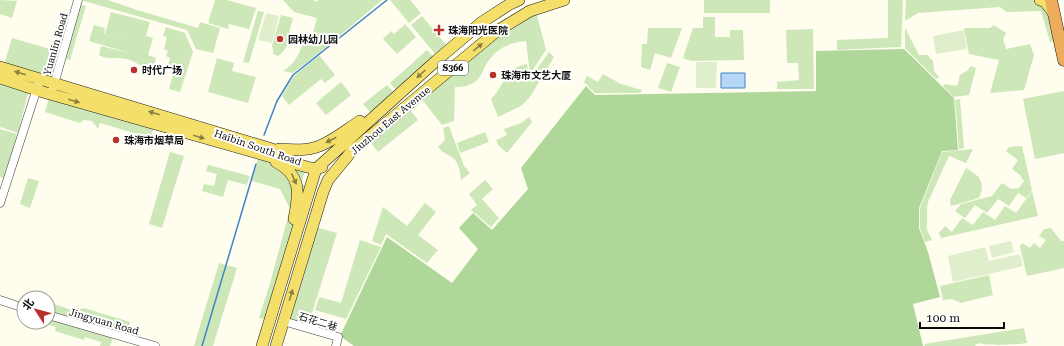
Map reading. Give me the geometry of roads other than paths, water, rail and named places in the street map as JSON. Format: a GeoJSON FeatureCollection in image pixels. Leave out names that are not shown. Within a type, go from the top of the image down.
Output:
{"type":"FeatureCollection","features":[{"type":"Feature","properties":{"kind":"highway"},"geometry":{"type":"LineString","coordinates":[[1051,0],[1064,60]]}},
{"type":"Feature","properties":{"kind":"highway"},"geometry":{"type":"LineString","coordinates":[[1058,0],[1064,25]]}},
{"type":"Feature","properties":{"kind":"main road","name":"Jiuzhou East Avenue"},"geometry":{"type":"LineString","coordinates":[[316,169],[437,60],[482,22],[519,0]]}},
{"type":"Feature","properties":{"kind":"main road","name":"Jiuzhou East Avenue"},"geometry":{"type":"LineString","coordinates":[[276,346],[323,192],[328,180],[351,152],[497,31],[530,11],[564,0]]}},
{"type":"Feature","properties":{"kind":"main road"},"geometry":{"type":"LineString","coordinates":[[1040,0],[1045,2],[1053,12]]}},
{"type":"Feature","properties":{"kind":"main road","name":"Haibin South Road"},"geometry":{"type":"LineString","coordinates":[[0,66],[268,152],[316,169]]}},
{"type":"Feature","properties":{"kind":"main road","name":"Haibin South Road"},"geometry":{"type":"LineString","coordinates":[[0,78],[51,94],[268,152]]}},
{"type":"Feature","properties":{"kind":"main road"},"geometry":{"type":"LineString","coordinates":[[268,152],[314,148],[338,136],[398,95]]}},
{"type":"Feature","properties":{"kind":"main road"},"geometry":{"type":"LineString","coordinates":[[268,152],[292,173],[297,184],[298,192],[296,210],[287,263]]}},
{"type":"Feature","properties":{"kind":"main road"},"geometry":{"type":"LineString","coordinates":[[316,169],[333,163],[351,152]]}},
{"type":"Feature","properties":{"kind":"main road"},"geometry":{"type":"LineString","coordinates":[[316,169],[321,180],[323,192]]}},
{"type":"Feature","properties":{"kind":"main road"},"geometry":{"type":"LineString","coordinates":[[262,346],[316,169]]}},
{"type":"Feature","properties":{"kind":"street","name":"Yuanlin Road"},"geometry":{"type":"LineString","coordinates":[[51,94],[78,0]]}},
{"type":"Feature","properties":{"kind":"street","name":"Yuanlin Road"},"geometry":{"type":"LineString","coordinates":[[0,203],[40,79]]}},
{"type":"Feature","properties":{"kind":"street"},"geometry":{"type":"LineString","coordinates":[[0,300],[16,305]]}},
{"type":"Feature","properties":{"kind":"street","name":"Jingyuan Road"},"geometry":{"type":"LineString","coordinates":[[56,317],[155,346]]}},
{"type":"Feature","properties":{"kind":"street","name":"石花二巷"},"geometry":{"type":"LineString","coordinates":[[283,321],[338,337],[336,346]]}},
{"type":"Feature","properties":{"kind":"water"},"geometry":{"type":"Polygon","coordinates":[[[721,73],[745,73],[745,88],[721,88],[721,73]]]}},
{"type":"Feature","properties":{"kind":"waterway"},"geometry":{"type":"LineString","coordinates":[[264,135],[277,101],[293,75],[387,0]]}},
{"type":"Feature","properties":{"kind":"waterway"},"geometry":{"type":"LineString","coordinates":[[202,346],[256,164]]}},
{"type":"Feature","properties":{"kind":"place","name":"珠海阳光医院"},"geometry":{"type":"Point","coordinates":[439,30]}},
{"type":"Feature","properties":{"kind":"place","name":"园林幼儿园"},"geometry":{"type":"Point","coordinates":[280,39]}},
{"type":"Feature","properties":{"kind":"place","name":"时代广场"},"geometry":{"type":"Point","coordinates":[134,70]}},
{"type":"Feature","properties":{"kind":"place","name":"珠海市文艺大厦"},"geometry":{"type":"Point","coordinates":[493,75]}},
{"type":"Feature","properties":{"kind":"place","name":"珠海市烟草局"},"geometry":{"type":"Point","coordinates":[116,140]}}]}
